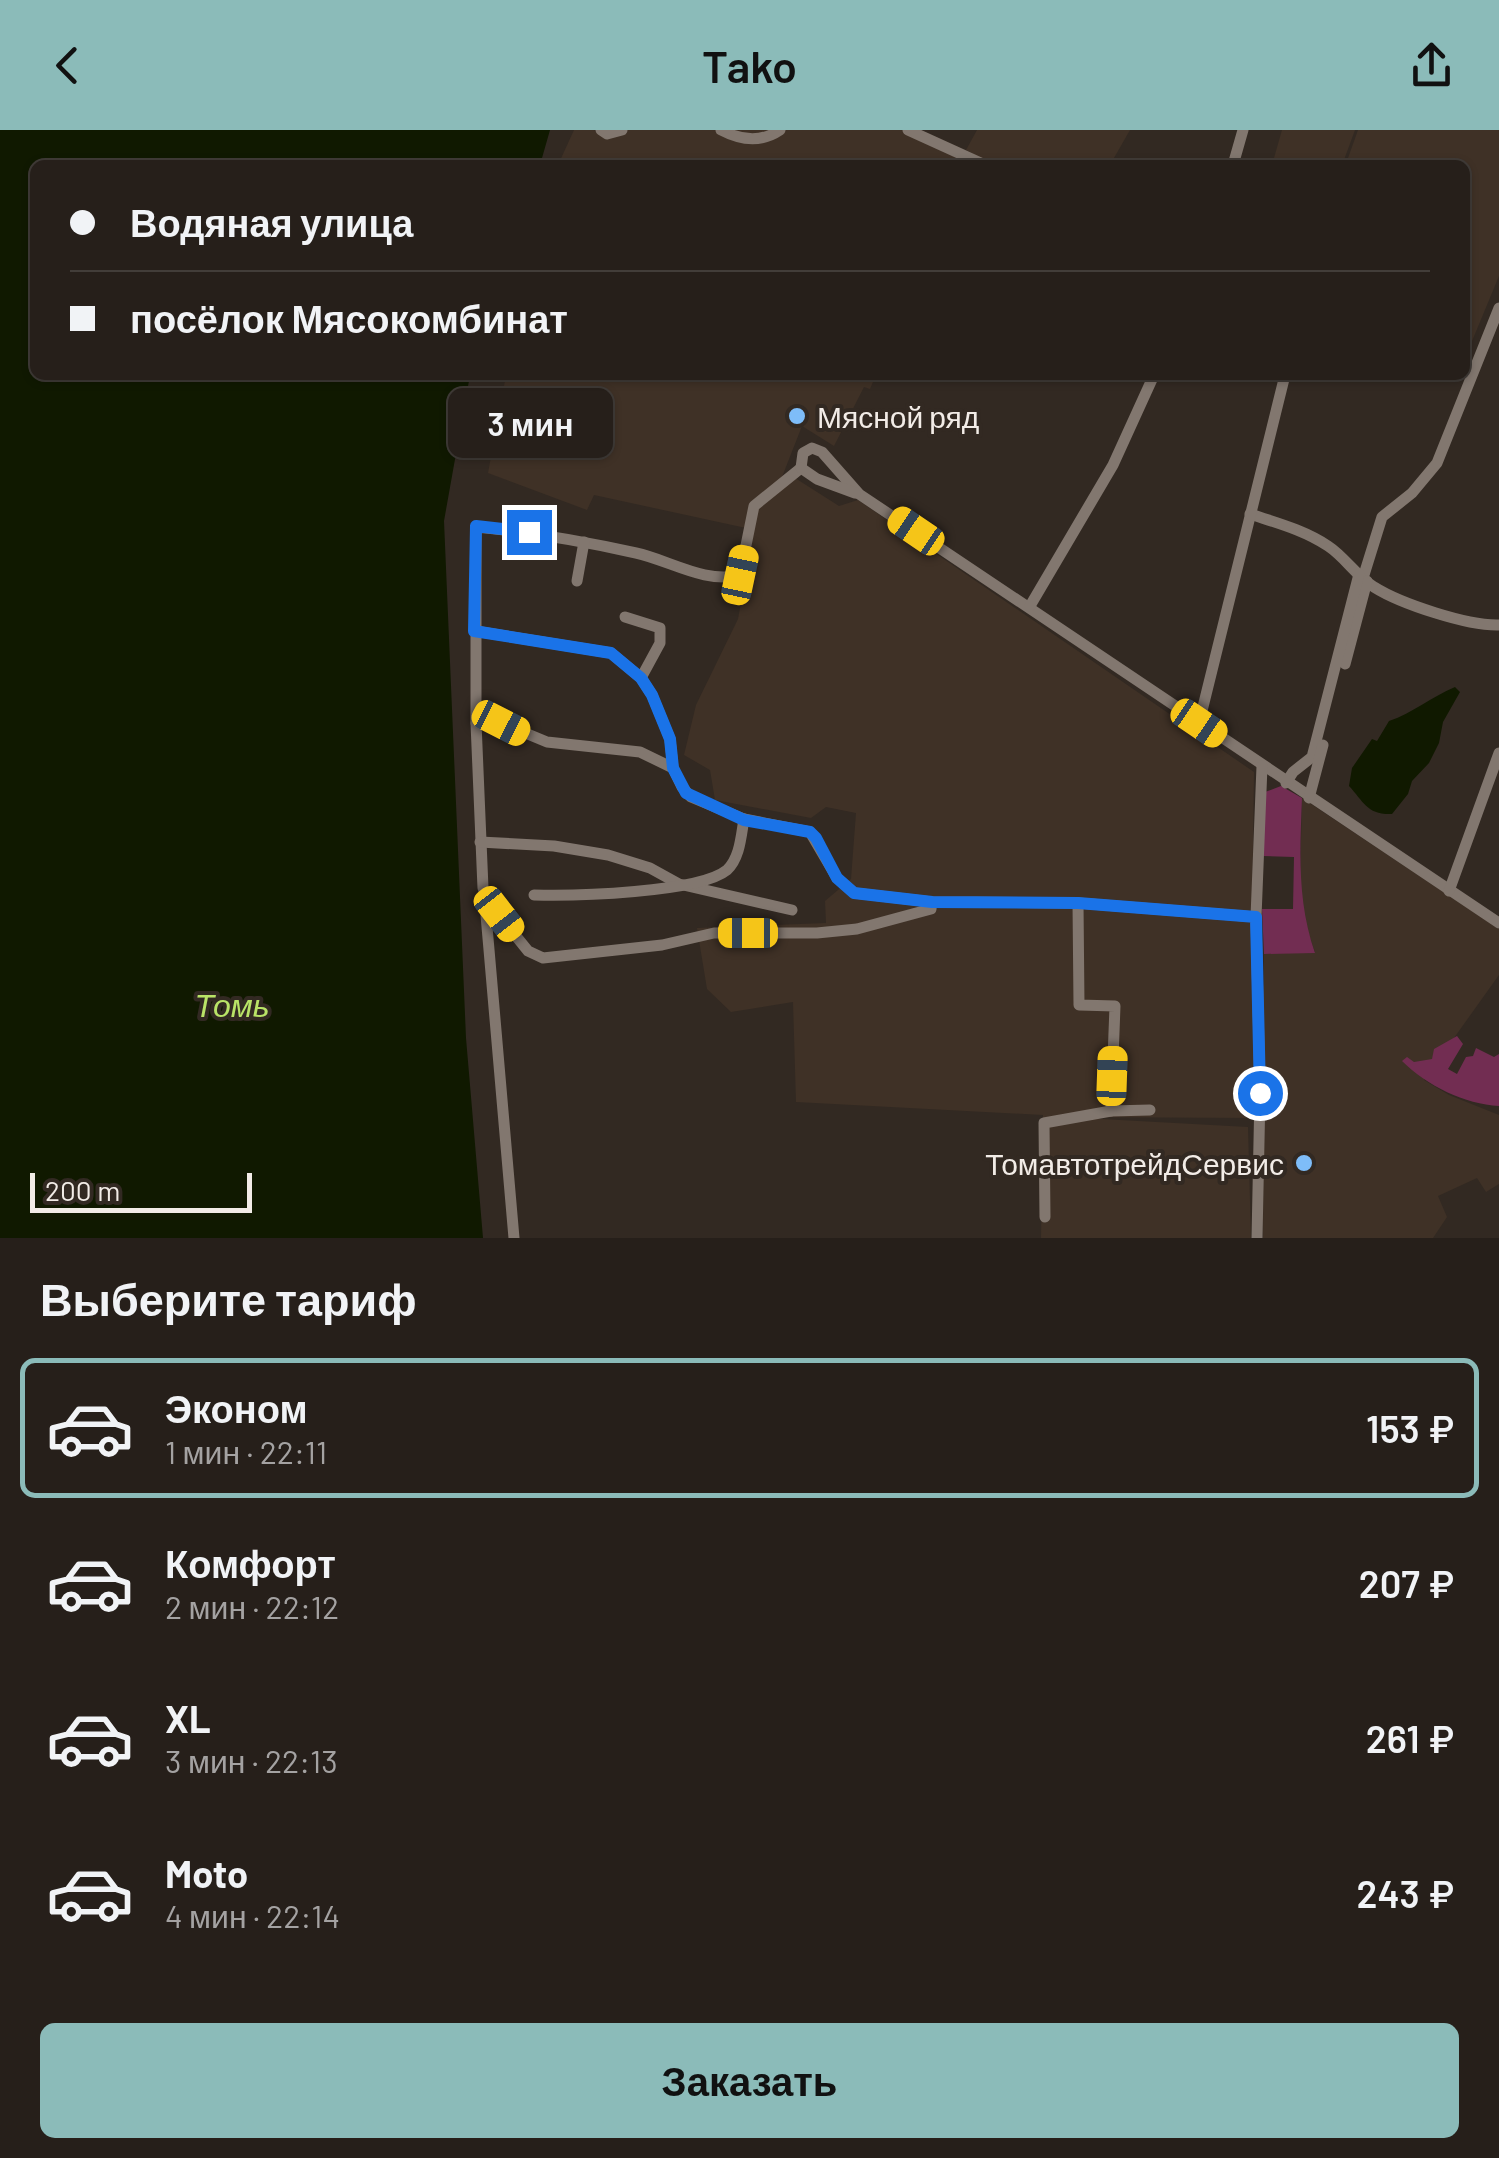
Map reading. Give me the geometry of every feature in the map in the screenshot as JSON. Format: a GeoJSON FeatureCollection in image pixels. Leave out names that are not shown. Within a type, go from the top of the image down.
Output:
{"type":"FeatureCollection","features":[{"type":"Feature","properties":{"kind":"street"},"geometry":{"type":"LineString","coordinates":[[601,130],[607,134],[622,130]]}},
{"type":"Feature","properties":{"kind":"street"},"geometry":{"type":"LineString","coordinates":[[721,130],[740,140],[780,130]]}},
{"type":"Feature","properties":{"kind":"street"},"geometry":{"type":"LineString","coordinates":[[908,130],[973,160]]}},
{"type":"Feature","properties":{"kind":"street"},"geometry":{"type":"LineString","coordinates":[[1234,160],[1243,130]]}},
{"type":"Feature","properties":{"kind":"street"},"geometry":{"type":"LineString","coordinates":[[1470,378],[1499,308]]}},
{"type":"Feature","properties":{"kind":"street"},"geometry":{"type":"LineString","coordinates":[[1030,606],[1113,464],[1152,380]]}},
{"type":"Feature","properties":{"kind":"street"},"geometry":{"type":"LineString","coordinates":[[1199,723],[1285,380]]}},
{"type":"Feature","properties":{"kind":"street"},"geometry":{"type":"LineString","coordinates":[[1286,782],[1312,757],[1382,518],[1431,473],[1469,380]]}},
{"type":"Feature","properties":{"kind":"street"},"geometry":{"type":"LineString","coordinates":[[514,1238],[480,842],[474,631],[476,526],[556,535],[728,578],[740,575],[754,506],[801,468],[803,453],[818,449],[860,494],[1499,923]]}},
{"type":"Feature","properties":{"kind":"street"},"geometry":{"type":"LineString","coordinates":[[801,468],[816,480],[860,494]]}},
{"type":"Feature","properties":{"kind":"street"},"geometry":{"type":"LineString","coordinates":[[1250,514],[1303,531],[1330,547],[1363,578],[1390,595],[1466,622],[1499,625]]}},
{"type":"Feature","properties":{"kind":"street"},"geometry":{"type":"LineString","coordinates":[[577,580],[584,542]]}},
{"type":"Feature","properties":{"kind":"street"},"geometry":{"type":"LineString","coordinates":[[1310,798],[1363,578]]}},
{"type":"Feature","properties":{"kind":"street"},"geometry":{"type":"LineString","coordinates":[[626,618],[660,628],[660,643],[641,678]]}},
{"type":"Feature","properties":{"kind":"street"},"geometry":{"type":"LineString","coordinates":[[474,631],[606,650],[641,678],[665,721],[673,768],[691,797],[744,820],[810,832],[837,878],[854,893],[932,902],[1078,903],[1256,917]]}},
{"type":"Feature","properties":{"kind":"street"},"geometry":{"type":"LineString","coordinates":[[476,723],[501,723],[548,742],[640,752],[673,768]]}},
{"type":"Feature","properties":{"kind":"street"},"geometry":{"type":"LineString","coordinates":[[1449,890],[1499,753]]}},
{"type":"Feature","properties":{"kind":"street"},"geometry":{"type":"LineString","coordinates":[[1258,1238],[1256,917],[1262,766]]}},
{"type":"Feature","properties":{"kind":"street"},"geometry":{"type":"LineString","coordinates":[[534,895],[631,893],[710,878],[730,867],[737,855],[744,820]]}},
{"type":"Feature","properties":{"kind":"street"},"geometry":{"type":"LineString","coordinates":[[480,842],[554,846],[608,855],[650,868],[678,884],[792,910]]}},
{"type":"Feature","properties":{"kind":"street"},"geometry":{"type":"LineString","coordinates":[[484,888],[528,951],[543,958],[662,945],[714,933],[857,929],[931,909],[932,902]]}},
{"type":"Feature","properties":{"kind":"street"},"geometry":{"type":"LineString","coordinates":[[1078,903],[1079,1005],[1115,1006],[1111,1111]]}},
{"type":"Feature","properties":{"kind":"street"},"geometry":{"type":"LineString","coordinates":[[1045,1217],[1044,1123],[1111,1111],[1150,1110]]}},
{"type":"Feature","properties":{"kind":"shaded area"},"geometry":{"type":"Polygon","coordinates":[[[574,130],[594,130],[606,137],[626,130],[902,130],[966,160],[560,160],[574,130]]]}},
{"type":"Feature","properties":{"kind":"shaded area"},"geometry":{"type":"Polygon","coordinates":[[[977,130],[1130,130],[1113,160],[985,160],[966,150],[977,130]]]}},
{"type":"Feature","properties":{"kind":"shaded area"},"geometry":{"type":"Polygon","coordinates":[[[1282,130],[1355,130],[1344,160],[1273,160],[1282,130]]]}},
{"type":"Feature","properties":{"kind":"shaded area"},"geometry":{"type":"Polygon","coordinates":[[[1358,130],[1499,130],[1499,276],[1470,346],[1470,160],[1348,158],[1358,130]]]}},
{"type":"Feature","properties":{"kind":"shaded area"},"geometry":{"type":"Polygon","coordinates":[[[505,380],[874,380],[870,389],[864,387],[834,446],[802,426],[782,477],[751,504],[746,528],[594,495],[587,510],[488,473],[505,380]]]}},
{"type":"Feature","properties":{"kind":"shaded area"},"geometry":{"type":"Polygon","coordinates":[[[795,478],[839,506],[858,500],[1254,772],[1256,1118],[1065,1117],[1248,1127],[1251,1238],[1041,1238],[1043,1115],[796,1102],[793,1002],[731,1012],[707,989],[697,928],[826,923],[825,901],[851,879],[856,813],[826,807],[811,818],[715,800],[710,770],[684,755],[696,705],[738,619],[758,508],[795,478]]]}},
{"type":"Feature","properties":{"kind":"shaded area"},"geometry":{"type":"Polygon","coordinates":[[[1281,786],[1302,798],[1302,895],[1315,953],[1264,954],[1262,909],[1293,909],[1294,857],[1263,856],[1265,792],[1281,786]]]}},
{"type":"Feature","properties":{"kind":"shaded area"},"geometry":{"type":"Polygon","coordinates":[[[1302,798],[1499,929],[1499,975],[1424,1080],[1449,1095],[1499,1115],[1499,1184],[1486,1192],[1477,1178],[1438,1196],[1447,1217],[1433,1238],[1263,1238],[1264,954],[1315,952],[1305,924],[1300,883],[1302,798]]]}},
{"type":"Feature","properties":{"kind":"shaded area"},"geometry":{"type":"Polygon","coordinates":[[[1457,1036],[1463,1044],[1448,1069],[1457,1074],[1476,1048],[1494,1057],[1499,1054],[1499,1106],[1447,1092],[1402,1061],[1407,1057],[1414,1062],[1432,1059],[1434,1049],[1457,1036]]]}},
{"type":"Feature","properties":{"kind":"water","name":"Томь"},"geometry":{"type":"Polygon","coordinates":[[[0,130],[550,130],[541,160],[30,160],[30,380],[469,380],[444,521],[466,1038],[483,1238],[0,1238],[0,130]]]}},
{"type":"Feature","properties":{"kind":"water"},"geometry":{"type":"Polygon","coordinates":[[[1455,687],[1460,692],[1443,722],[1439,743],[1429,763],[1412,781],[1408,794],[1392,814],[1371,810],[1349,786],[1352,768],[1389,721],[1455,687]]]}},
{"type":"Feature","properties":{"kind":"place","name":"Мясной ряд"},"geometry":{"type":"Point","coordinates":[797,416]}},
{"type":"Feature","properties":{"kind":"place","name":"ТомавтотрейдСервис"},"geometry":{"type":"Point","coordinates":[1304,1163]}},
{"type":"Feature","properties":{"kind":"route"},"geometry":{"type":"LineString","coordinates":[[529,532],[476,526],[474,631],[611,653],[641,678],[652,695],[665,721],[673,768],[686,793],[744,820],[810,832],[837,878],[854,893],[932,902],[1078,903],[1256,917],[1260,1093]]}}]}
